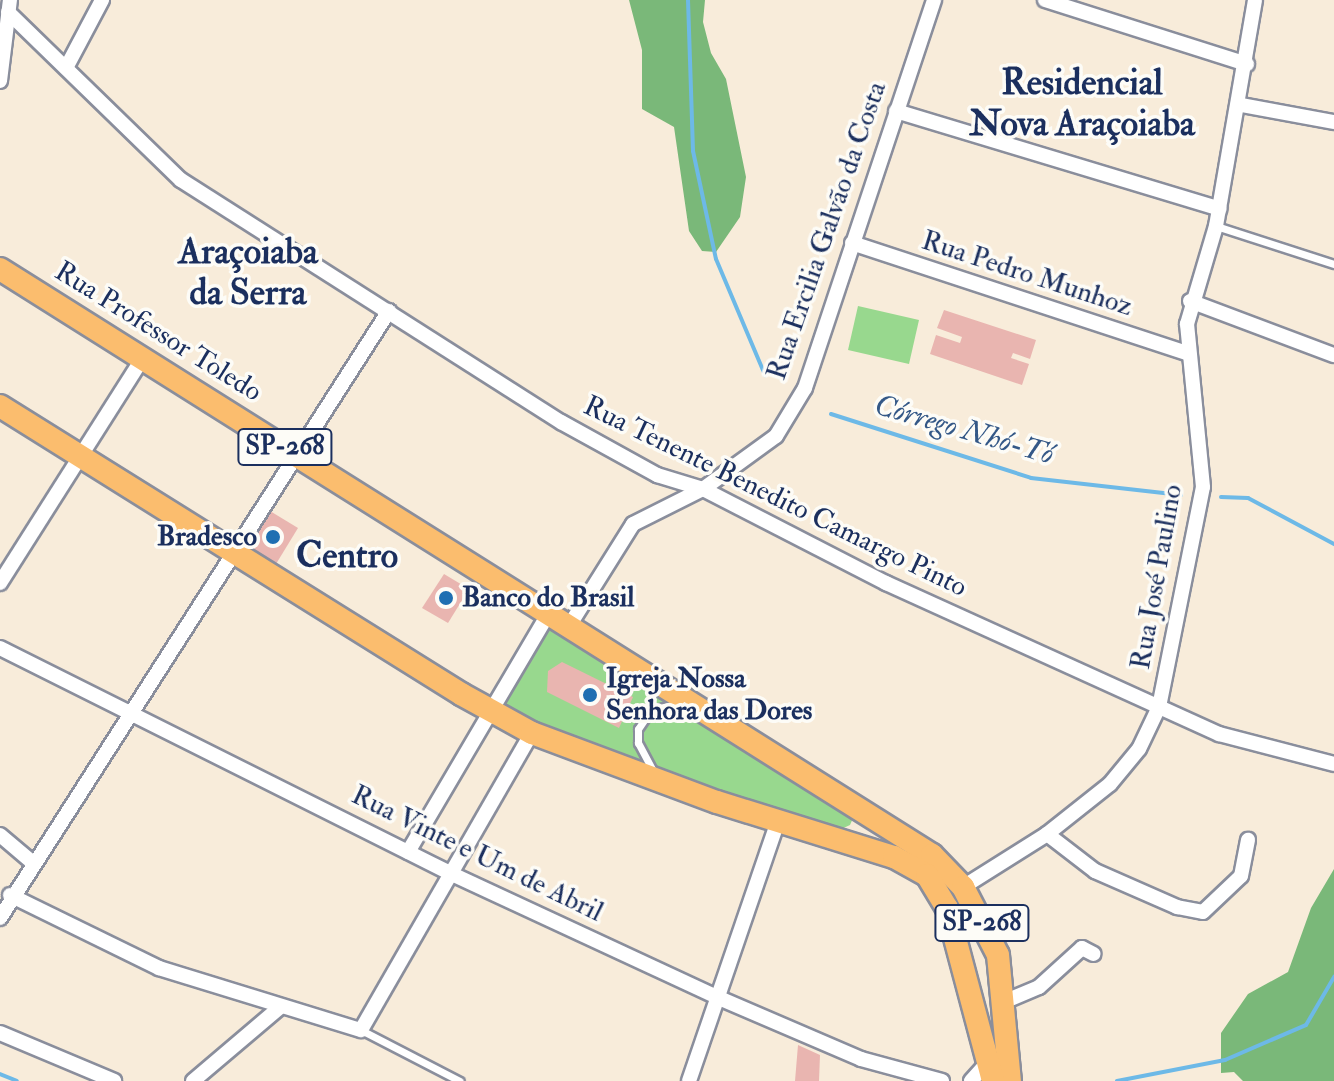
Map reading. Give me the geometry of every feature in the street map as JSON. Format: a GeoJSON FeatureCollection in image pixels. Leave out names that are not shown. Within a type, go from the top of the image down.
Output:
{"type":"FeatureCollection","features":[{"type":"Feature","properties":{"kind":"main road","name":"Rua Professor Toledo"},"geometry":{"type":"LineString","coordinates":[[0,269],[144,356],[569,626]]}},
{"type":"Feature","properties":{"kind":"main road","name":"SP-268"},"geometry":{"type":"LineString","coordinates":[[0,406],[490,711],[532,733],[663,783],[894,857],[927,875],[947,908],[991,1072]]}},
{"type":"Feature","properties":{"kind":"main road","name":"SP-268"},"geometry":{"type":"LineString","coordinates":[[569,626],[932,855],[963,887],[998,955],[1010,1081]]}},
{"type":"Feature","properties":{"kind":"main road"},"geometry":{"type":"LineString","coordinates":[[970,987],[985,998],[1001,995]]}},
{"type":"Feature","properties":{"kind":"street"},"geometry":{"type":"LineString","coordinates":[[66,68],[102,0]]}},
{"type":"Feature","properties":{"kind":"street","name":"Rua Ercilia Galvão da Costa"},"geometry":{"type":"LineString","coordinates":[[569,626],[633,524],[703,489],[776,436],[805,388],[934,0]]}},
{"type":"Feature","properties":{"kind":"street"},"geometry":{"type":"LineString","coordinates":[[1045,0],[1247,64]]}},
{"type":"Feature","properties":{"kind":"street","name":"Rua José Paulino"},"geometry":{"type":"LineString","coordinates":[[963,887],[1047,834],[1110,784],[1139,749],[1159,707],[1203,487],[1187,353],[1190,301],[1220,209],[1241,105],[1255,0]]}},
{"type":"Feature","properties":{"kind":"street"},"geometry":{"type":"LineString","coordinates":[[0,81],[9,6]]}},
{"type":"Feature","properties":{"kind":"street","name":"Rua Tenente Benedito Camargo Pinto"},"geometry":{"type":"LineString","coordinates":[[9,6],[66,68],[181,180],[561,422],[657,475],[703,489],[886,583],[1219,734],[1334,764]]}},
{"type":"Feature","properties":{"kind":"street"},"geometry":{"type":"LineString","coordinates":[[1241,105],[1334,122]]}},
{"type":"Feature","properties":{"kind":"street"},"geometry":{"type":"LineString","coordinates":[[896,111],[1220,209]]}},
{"type":"Feature","properties":{"kind":"street","name":"Rua Pedro Munhoz"},"geometry":{"type":"LineString","coordinates":[[852,243],[1187,353]]}},
{"type":"Feature","properties":{"kind":"street"},"geometry":{"type":"LineString","coordinates":[[1190,301],[1334,355]]}},
{"type":"Feature","properties":{"kind":"street"},"geometry":{"type":"LineString","coordinates":[[0,918],[10,895],[389,311]]}},
{"type":"Feature","properties":{"kind":"street"},"geometry":{"type":"LineString","coordinates":[[0,583],[83,457],[144,356]]}},
{"type":"Feature","properties":{"kind":"street"},"geometry":{"type":"LineString","coordinates":[[408,852],[549,613]]}},
{"type":"Feature","properties":{"kind":"street","name":"Rua Vinte e Um de Abril"},"geometry":{"type":"LineString","coordinates":[[0,648],[452,874],[719,998],[861,1059],[942,1081]]}},
{"type":"Feature","properties":{"kind":"street"},"geometry":{"type":"LineString","coordinates":[[10,895],[159,968],[279,1008],[361,1030],[532,733]]}},
{"type":"Feature","properties":{"kind":"street"},"geometry":{"type":"LineString","coordinates":[[689,1081],[779,818]]}},
{"type":"Feature","properties":{"kind":"street"},"geometry":{"type":"LineString","coordinates":[[1047,834],[1095,871],[1177,907],[1203,912],[1241,876],[1248,840]]}},
{"type":"Feature","properties":{"kind":"street"},"geometry":{"type":"LineString","coordinates":[[0,835],[32,862]]}},
{"type":"Feature","properties":{"kind":"street"},"geometry":{"type":"LineString","coordinates":[[1001,995],[1039,987],[1082,948],[1094,954]]}},
{"type":"Feature","properties":{"kind":"street"},"geometry":{"type":"LineString","coordinates":[[193,1081],[279,1008]]}},
{"type":"Feature","properties":{"kind":"street"},"geometry":{"type":"LineString","coordinates":[[0,1033],[114,1081]]}},
{"type":"Feature","properties":{"kind":"street"},"geometry":{"type":"LineString","coordinates":[[971,1081],[991,1072],[1004,1034]]}},
{"type":"Feature","properties":{"kind":"lane"},"geometry":{"type":"LineString","coordinates":[[1216,226],[1334,264]]}},
{"type":"Feature","properties":{"kind":"lane"},"geometry":{"type":"LineString","coordinates":[[663,783],[642,755],[638,729],[659,706],[696,707]]}},
{"type":"Feature","properties":{"kind":"lane"},"geometry":{"type":"LineString","coordinates":[[361,1030],[460,1081]]}},
{"type":"Feature","properties":{"kind":"green space"},"geometry":{"type":"Polygon","coordinates":[[[629,0],[705,0],[703,22],[711,53],[726,79],[746,177],[740,217],[716,252],[702,251],[689,231],[674,127],[642,109],[642,50],[629,0]]]}},
{"type":"Feature","properties":{"kind":"green space"},"geometry":{"type":"Polygon","coordinates":[[[858,306],[919,320],[909,364],[848,350],[858,306]]]}},
{"type":"Feature","properties":{"kind":"green space"},"geometry":{"type":"Polygon","coordinates":[[[550,617],[854,816],[850,825],[839,830],[769,813],[495,709],[550,617]]]}},
{"type":"Feature","properties":{"kind":"green space"},"geometry":{"type":"Polygon","coordinates":[[[1334,869],[1334,1081],[1243,1081],[1234,1072],[1221,1073],[1221,1033],[1248,994],[1288,972],[1311,908],[1334,869]]]}},
{"type":"Feature","properties":{"kind":"building"},"geometry":{"type":"Polygon","coordinates":[[[944,310],[1036,340],[1030,359],[1013,353],[1011,358],[1029,364],[1022,385],[930,354],[936,335],[960,343],[962,337],[937,328],[944,310]]]}},
{"type":"Feature","properties":{"kind":"building","name":"Bradesco"},"geometry":{"type":"Polygon","coordinates":[[[270,511],[298,528],[276,564],[247,547],[270,511]]]}},
{"type":"Feature","properties":{"kind":"building","name":"Banco do Brasil"},"geometry":{"type":"Polygon","coordinates":[[[444,574],[469,589],[448,623],[422,608],[444,574]]]}},
{"type":"Feature","properties":{"kind":"building","name":"Igreja Nossa Senhora das Dores"},"geometry":{"type":"Polygon","coordinates":[[[562,662],[633,697],[619,728],[547,692],[548,671],[562,662]]]}},
{"type":"Feature","properties":{"kind":"building"},"geometry":{"type":"Polygon","coordinates":[[[798,1045],[820,1055],[819,1081],[795,1081],[798,1045]]]}},
{"type":"Feature","properties":{"kind":"waterway","name":"Córrego Nhó-Tó"},"geometry":{"type":"LineString","coordinates":[[688,0],[693,151],[716,259],[765,375]]}},
{"type":"Feature","properties":{"kind":"waterway","name":"Córrego Nhó-Tó"},"geometry":{"type":"LineString","coordinates":[[831,414],[1031,478],[1181,495]]}},
{"type":"Feature","properties":{"kind":"waterway","name":"Córrego Nhó-Tó"},"geometry":{"type":"LineString","coordinates":[[1221,497],[1248,498],[1334,544]]}},
{"type":"Feature","properties":{"kind":"waterway"},"geometry":{"type":"LineString","coordinates":[[1117,1081],[1225,1060],[1306,1025],[1334,977]]}},
{"type":"Feature","properties":{"kind":"waterway"},"geometry":{"type":"LineString","coordinates":[[0,1074],[17,1081]]}},
{"type":"Feature","properties":{"kind":"place","name":"Bradesco"},"geometry":{"type":"Point","coordinates":[273,537]}},
{"type":"Feature","properties":{"kind":"place","name":"Banco do Brasil"},"geometry":{"type":"Point","coordinates":[446,598]}},
{"type":"Feature","properties":{"kind":"place","name":"Igreja Nossa Senhora das Dores"},"geometry":{"type":"Point","coordinates":[590,695]}},
{"type":"Feature","properties":{"kind":"district","name":"Residencial Nova Araçoiaba"},"geometry":{"type":"Point","coordinates":[1082,102]}},
{"type":"Feature","properties":{"kind":"district","name":"Araçoiaba da Serra"},"geometry":{"type":"Point","coordinates":[248,272]}},
{"type":"Feature","properties":{"kind":"district","name":"Centro"},"geometry":{"type":"Point","coordinates":[347,556]}}]}
